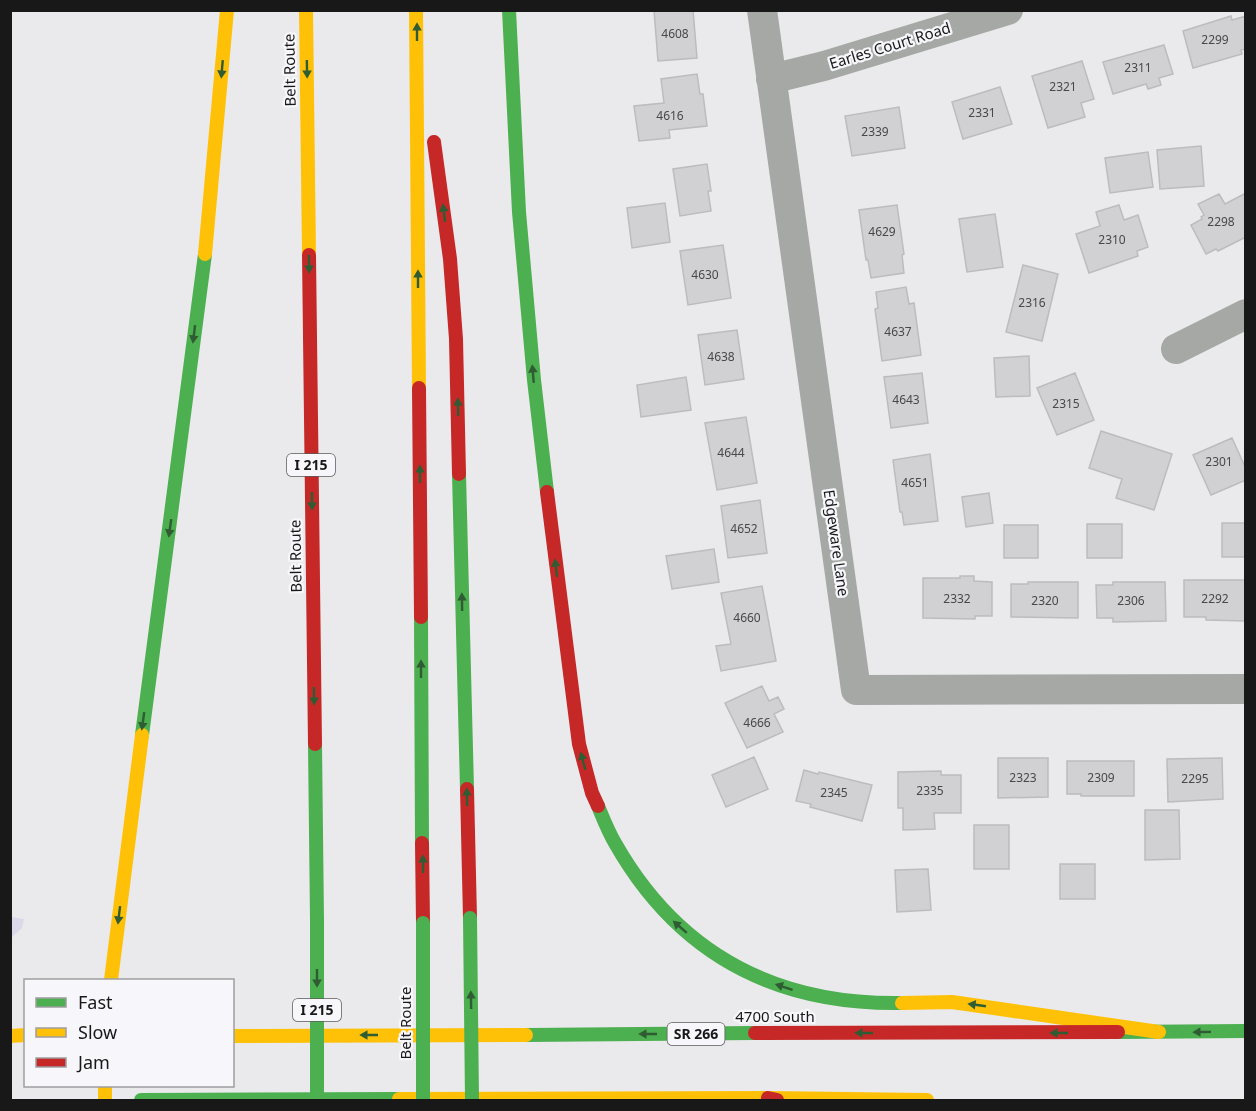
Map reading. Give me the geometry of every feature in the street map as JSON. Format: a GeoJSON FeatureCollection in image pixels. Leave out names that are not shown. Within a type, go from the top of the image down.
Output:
{"type":"FeatureCollection","features":[{"type":"Feature","properties":{"kind":"main road"},"geometry":{"type":"LineString","coordinates":[[111,979],[140,741],[183,427],[214,157],[227,10]]}},
{"type":"Feature","properties":{"kind":"main road","name":"Belt Route"},"geometry":{"type":"LineString","coordinates":[[306,10],[317,1101]]}},
{"type":"Feature","properties":{"kind":"main road","name":"Belt Route"},"geometry":{"type":"LineString","coordinates":[[416,10],[423,1101]]}},
{"type":"Feature","properties":{"kind":"main road"},"geometry":{"type":"LineString","coordinates":[[509,10],[519,212],[534,380],[579,744],[592,793],[619,850],[640,884],[675,923],[727,962],[762,980],[801,993],[846,1000],[892,1003],[952,1002],[1159,1032]]}},
{"type":"Feature","properties":{"kind":"main road"},"geometry":{"type":"LineString","coordinates":[[417,54],[432,128],[450,259],[456,339],[470,918],[472,1101]]}},
{"type":"Feature","properties":{"kind":"main road","name":"4700 South"},"geometry":{"type":"LineString","coordinates":[[234,1035],[1245,1031]]}},
{"type":"Feature","properties":{"kind":"main road"},"geometry":{"type":"LineString","coordinates":[[141,1101],[773,1099],[927,1101]]}},
{"type":"Feature","properties":{"kind":"street","name":"Edgeware Lane"},"geometry":{"type":"LineString","coordinates":[[762,10],[856,690],[1245,688]]}},
{"type":"Feature","properties":{"kind":"street","name":"Earles Court Road"},"geometry":{"type":"LineString","coordinates":[[771,79],[824,66],[1008,10]]}},
{"type":"Feature","properties":{"kind":"street"},"geometry":{"type":"LineString","coordinates":[[1176,349],[1245,314]]}},
{"type":"Feature","properties":{"kind":"shaded area"},"geometry":{"type":"Polygon","coordinates":[[[11,917],[24,919],[22,928],[11,938],[11,917]]]}},
{"type":"Feature","properties":{"kind":"building"},"geometry":{"type":"Polygon","coordinates":[[[654,10],[693,10],[697,58],[658,61],[654,10]]]}},
{"type":"Feature","properties":{"kind":"building"},"geometry":{"type":"Polygon","coordinates":[[[1231,16],[1232,20],[1246,16],[1246,49],[1241,50],[1242,54],[1193,68],[1183,31],[1231,16]]]}},
{"type":"Feature","properties":{"kind":"building"},"geometry":{"type":"Polygon","coordinates":[[[1164,45],[1173,74],[1159,78],[1161,85],[1148,89],[1146,84],[1113,94],[1103,62],[1164,45]]]}},
{"type":"Feature","properties":{"kind":"building"},"geometry":{"type":"Polygon","coordinates":[[[1082,61],[1094,99],[1081,103],[1085,117],[1048,128],[1032,76],[1082,61]]]}},
{"type":"Feature","properties":{"kind":"building"},"geometry":{"type":"Polygon","coordinates":[[[697,74],[700,94],[703,94],[707,126],[669,130],[670,138],[639,141],[634,106],[664,103],[661,79],[697,74]]]}},
{"type":"Feature","properties":{"kind":"building"},"geometry":{"type":"Polygon","coordinates":[[[1000,87],[1012,124],[963,139],[952,102],[1000,87]]]}},
{"type":"Feature","properties":{"kind":"building"},"geometry":{"type":"Polygon","coordinates":[[[899,107],[905,148],[852,156],[845,116],[899,107]]]}},
{"type":"Feature","properties":{"kind":"building"},"geometry":{"type":"Polygon","coordinates":[[[1201,146],[1204,186],[1160,189],[1157,150],[1201,146]]]}},
{"type":"Feature","properties":{"kind":"building"},"geometry":{"type":"Polygon","coordinates":[[[1148,152],[1153,187],[1110,193],[1105,158],[1148,152]]]}},
{"type":"Feature","properties":{"kind":"building"},"geometry":{"type":"Polygon","coordinates":[[[707,164],[711,211],[680,216],[673,169],[707,164]]]}},
{"type":"Feature","properties":{"kind":"building"},"geometry":{"type":"Polygon","coordinates":[[[1246,193],[1246,237],[1218,251],[1216,249],[1206,254],[1191,225],[1202,219],[1204,215],[1198,204],[1219,194],[1225,204],[1246,193]]]}},
{"type":"Feature","properties":{"kind":"building"},"geometry":{"type":"Polygon","coordinates":[[[665,203],[670,242],[632,248],[627,208],[665,203]]]}},
{"type":"Feature","properties":{"kind":"building"},"geometry":{"type":"Polygon","coordinates":[[[897,205],[904,254],[902,255],[904,273],[871,278],[859,210],[897,205]]]}},
{"type":"Feature","properties":{"kind":"building"},"geometry":{"type":"Polygon","coordinates":[[[1119,205],[1124,220],[1138,215],[1148,247],[1137,251],[1138,256],[1089,273],[1076,234],[1100,226],[1096,212],[1119,205]]]}},
{"type":"Feature","properties":{"kind":"building"},"geometry":{"type":"Polygon","coordinates":[[[995,214],[1003,267],[967,272],[959,219],[995,214]]]}},
{"type":"Feature","properties":{"kind":"building"},"geometry":{"type":"Polygon","coordinates":[[[723,245],[731,298],[688,305],[680,251],[723,245]]]}},
{"type":"Feature","properties":{"kind":"building"},"geometry":{"type":"Polygon","coordinates":[[[1023,265],[1058,274],[1042,341],[1006,332],[1023,265]]]}},
{"type":"Feature","properties":{"kind":"building"},"geometry":{"type":"Polygon","coordinates":[[[906,287],[909,304],[914,303],[921,355],[882,361],[875,309],[878,308],[876,292],[906,287]]]}},
{"type":"Feature","properties":{"kind":"building"},"geometry":{"type":"Polygon","coordinates":[[[737,330],[744,379],[705,385],[698,335],[737,330]]]}},
{"type":"Feature","properties":{"kind":"building"},"geometry":{"type":"Polygon","coordinates":[[[1029,356],[1030,396],[996,397],[994,358],[1029,356]]]}},
{"type":"Feature","properties":{"kind":"building"},"geometry":{"type":"Polygon","coordinates":[[[922,373],[928,423],[891,428],[884,377],[922,373]]]}},
{"type":"Feature","properties":{"kind":"building"},"geometry":{"type":"Polygon","coordinates":[[[1075,373],[1094,420],[1057,435],[1037,388],[1075,373]]]}},
{"type":"Feature","properties":{"kind":"building"},"geometry":{"type":"Polygon","coordinates":[[[686,377],[691,410],[641,417],[637,385],[686,377]]]}},
{"type":"Feature","properties":{"kind":"building"},"geometry":{"type":"Polygon","coordinates":[[[746,417],[757,483],[717,490],[705,423],[746,417]]]}},
{"type":"Feature","properties":{"kind":"building"},"geometry":{"type":"Polygon","coordinates":[[[1101,431],[1172,454],[1154,510],[1116,498],[1122,479],[1089,468],[1101,431]]]}},
{"type":"Feature","properties":{"kind":"building"},"geometry":{"type":"Polygon","coordinates":[[[1232,438],[1246,469],[1246,480],[1211,495],[1193,455],[1232,438]]]}},
{"type":"Feature","properties":{"kind":"building"},"geometry":{"type":"Polygon","coordinates":[[[930,454],[938,521],[904,525],[893,460],[930,454]]]}},
{"type":"Feature","properties":{"kind":"building"},"geometry":{"type":"Polygon","coordinates":[[[989,493],[993,523],[966,527],[962,497],[989,493]]]}},
{"type":"Feature","properties":{"kind":"building"},"geometry":{"type":"Polygon","coordinates":[[[760,500],[767,553],[728,558],[721,506],[760,500]]]}},
{"type":"Feature","properties":{"kind":"building"},"geometry":{"type":"Polygon","coordinates":[[[1222,523],[1246,523],[1246,557],[1222,557],[1222,523]]]}},
{"type":"Feature","properties":{"kind":"building"},"geometry":{"type":"Polygon","coordinates":[[[1087,524],[1122,524],[1122,558],[1087,558],[1087,524]]]}},
{"type":"Feature","properties":{"kind":"building"},"geometry":{"type":"Polygon","coordinates":[[[1004,525],[1038,525],[1038,558],[1004,558],[1004,525]]]}},
{"type":"Feature","properties":{"kind":"building"},"geometry":{"type":"Polygon","coordinates":[[[714,549],[719,582],[672,589],[666,556],[714,549]]]}},
{"type":"Feature","properties":{"kind":"building"},"geometry":{"type":"Polygon","coordinates":[[[960,576],[974,576],[974,581],[992,582],[992,616],[975,616],[975,619],[923,618],[923,578],[960,578],[960,576]]]}},
{"type":"Feature","properties":{"kind":"building"},"geometry":{"type":"Polygon","coordinates":[[[1184,580],[1246,580],[1246,621],[1184,617],[1184,580]]]}},
{"type":"Feature","properties":{"kind":"building"},"geometry":{"type":"Polygon","coordinates":[[[1028,582],[1078,582],[1078,618],[1011,617],[1011,584],[1028,584],[1028,582]]]}},
{"type":"Feature","properties":{"kind":"building"},"geometry":{"type":"Polygon","coordinates":[[[1113,582],[1165,582],[1166,621],[1113,622],[1113,618],[1097,618],[1096,585],[1113,585],[1113,582]]]}},
{"type":"Feature","properties":{"kind":"building"},"geometry":{"type":"Polygon","coordinates":[[[762,586],[776,661],[721,671],[716,646],[731,644],[721,593],[762,586]]]}},
{"type":"Feature","properties":{"kind":"building"},"geometry":{"type":"Polygon","coordinates":[[[762,686],[769,701],[778,697],[784,709],[774,714],[783,732],[747,748],[725,703],[762,686]]]}},
{"type":"Feature","properties":{"kind":"building"},"geometry":{"type":"Polygon","coordinates":[[[754,757],[768,789],[726,807],[712,775],[754,757]]]}},
{"type":"Feature","properties":{"kind":"building"},"geometry":{"type":"Polygon","coordinates":[[[998,758],[1048,758],[1048,797],[998,798],[998,758]]]}},
{"type":"Feature","properties":{"kind":"building"},"geometry":{"type":"Polygon","coordinates":[[[1222,758],[1223,799],[1168,802],[1167,759],[1222,758]]]}},
{"type":"Feature","properties":{"kind":"building"},"geometry":{"type":"Polygon","coordinates":[[[1067,761],[1134,761],[1134,796],[1067,794],[1067,761]]]}},
{"type":"Feature","properties":{"kind":"building"},"geometry":{"type":"Polygon","coordinates":[[[804,770],[872,785],[862,821],[796,801],[804,770]]]}},
{"type":"Feature","properties":{"kind":"building"},"geometry":{"type":"Polygon","coordinates":[[[941,771],[941,775],[961,775],[961,813],[934,813],[935,829],[903,830],[903,808],[898,808],[898,772],[941,771]]]}},
{"type":"Feature","properties":{"kind":"building"},"geometry":{"type":"Polygon","coordinates":[[[1145,810],[1179,810],[1180,859],[1145,860],[1145,810]]]}},
{"type":"Feature","properties":{"kind":"building"},"geometry":{"type":"Polygon","coordinates":[[[974,825],[1009,825],[1009,869],[974,869],[974,825]]]}},
{"type":"Feature","properties":{"kind":"building"},"geometry":{"type":"Polygon","coordinates":[[[1060,864],[1095,864],[1095,899],[1060,899],[1060,864]]]}},
{"type":"Feature","properties":{"kind":"building"},"geometry":{"type":"Polygon","coordinates":[[[928,869],[931,910],[897,912],[895,870],[928,869]]]}},
{"type":"Feature","properties":{"kind":"traffic: fast"},"geometry":{"type":"LineString","coordinates":[[509,10],[519,212],[547,492]]}},
{"type":"Feature","properties":{"kind":"traffic: fast"},"geometry":{"type":"LineString","coordinates":[[142,735],[205,254]]}},
{"type":"Feature","properties":{"kind":"traffic: fast"},"geometry":{"type":"LineString","coordinates":[[459,474],[467,789]]}},
{"type":"Feature","properties":{"kind":"traffic: fast"},"geometry":{"type":"LineString","coordinates":[[421,617],[422,843]]}},
{"type":"Feature","properties":{"kind":"traffic: fast"},"geometry":{"type":"LineString","coordinates":[[315,744],[317,920]]}},
{"type":"Feature","properties":{"kind":"traffic: fast"},"geometry":{"type":"LineString","coordinates":[[598,806],[615,843],[640,882],[669,915],[700,943],[734,965],[772,983],[812,994],[856,1001],[902,1003]]}},
{"type":"Feature","properties":{"kind":"traffic: fast"},"geometry":{"type":"LineString","coordinates":[[470,918],[472,1100]]}},
{"type":"Feature","properties":{"kind":"traffic: fast"},"geometry":{"type":"LineString","coordinates":[[317,920],[317,1100]]}},
{"type":"Feature","properties":{"kind":"traffic: fast"},"geometry":{"type":"LineString","coordinates":[[423,923],[423,1100]]}},
{"type":"Feature","properties":{"kind":"traffic: fast"},"geometry":{"type":"LineString","coordinates":[[1118,1032],[1246,1031]]}},
{"type":"Feature","properties":{"kind":"traffic: fast"},"geometry":{"type":"LineString","coordinates":[[526,1035],[755,1033]]}},
{"type":"Feature","properties":{"kind":"traffic: fast"},"geometry":{"type":"LineString","coordinates":[[141,1100],[399,1099]]}},
{"type":"Feature","properties":{"kind":"traffic: slow"},"geometry":{"type":"LineString","coordinates":[[205,254],[227,10]]}},
{"type":"Feature","properties":{"kind":"traffic: slow"},"geometry":{"type":"LineString","coordinates":[[306,10],[309,255]]}},
{"type":"Feature","properties":{"kind":"traffic: slow"},"geometry":{"type":"LineString","coordinates":[[416,10],[419,388]]}},
{"type":"Feature","properties":{"kind":"traffic: slow"},"geometry":{"type":"LineString","coordinates":[[111,979],[142,735]]}},
{"type":"Feature","properties":{"kind":"traffic: slow"},"geometry":{"type":"LineString","coordinates":[[902,1003],[952,1002],[1159,1032]]}},
{"type":"Feature","properties":{"kind":"traffic: slow"},"geometry":{"type":"LineString","coordinates":[[10,1036],[24,1035]]}},
{"type":"Feature","properties":{"kind":"traffic: slow"},"geometry":{"type":"LineString","coordinates":[[234,1036],[526,1035]]}},
{"type":"Feature","properties":{"kind":"traffic: slow"},"geometry":{"type":"LineString","coordinates":[[105,1087],[105,1100]]}},
{"type":"Feature","properties":{"kind":"traffic: slow"},"geometry":{"type":"LineString","coordinates":[[399,1099],[927,1100]]}},
{"type":"Feature","properties":{"kind":"traffic: jam"},"geometry":{"type":"LineString","coordinates":[[434,142],[450,259],[456,339],[459,474]]}},
{"type":"Feature","properties":{"kind":"traffic: jam"},"geometry":{"type":"LineString","coordinates":[[309,255],[315,744]]}},
{"type":"Feature","properties":{"kind":"traffic: jam"},"geometry":{"type":"LineString","coordinates":[[419,388],[421,617]]}},
{"type":"Feature","properties":{"kind":"traffic: jam"},"geometry":{"type":"LineString","coordinates":[[547,492],[579,744],[592,793],[598,806]]}},
{"type":"Feature","properties":{"kind":"traffic: jam"},"geometry":{"type":"LineString","coordinates":[[467,789],[470,918]]}},
{"type":"Feature","properties":{"kind":"traffic: jam"},"geometry":{"type":"LineString","coordinates":[[422,843],[423,923]]}},
{"type":"Feature","properties":{"kind":"traffic: jam"},"geometry":{"type":"LineString","coordinates":[[755,1033],[1118,1032]]}},
{"type":"Feature","properties":{"kind":"traffic: jam"},"geometry":{"type":"LineString","coordinates":[[768,1098],[777,1100]]}}]}
